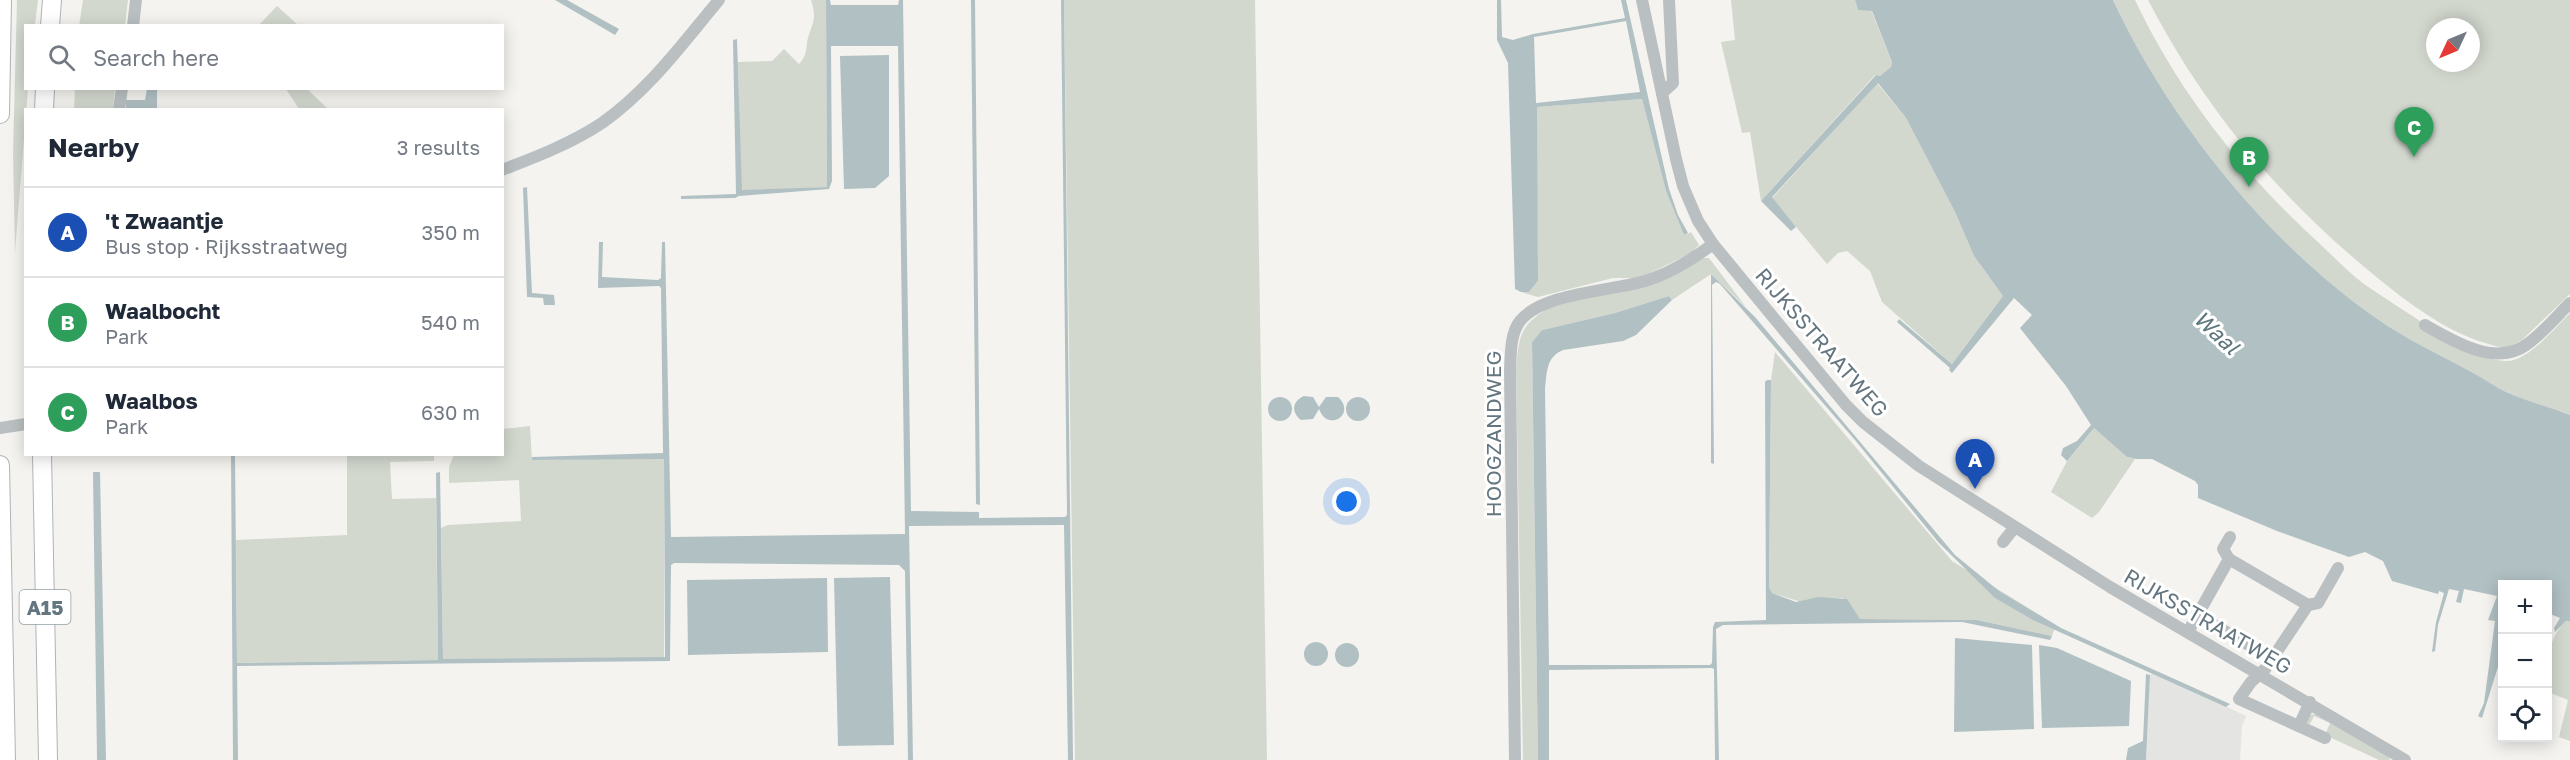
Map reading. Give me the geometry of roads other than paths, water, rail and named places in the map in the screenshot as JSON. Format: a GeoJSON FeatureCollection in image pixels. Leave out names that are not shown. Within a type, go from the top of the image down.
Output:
{"type":"FeatureCollection","features":[{"type":"Feature","properties":{"kind":"highway"},"geometry":{"type":"LineString","coordinates":[[0,114],[2,0]]}},
{"type":"Feature","properties":{"kind":"highway"},"geometry":{"type":"LineString","coordinates":[[50,24],[52,0]]}},
{"type":"Feature","properties":{"kind":"highway"},"geometry":{"type":"LineString","coordinates":[[44,108],[45,90]]}},
{"type":"Feature","properties":{"kind":"highway","name":"A15"},"geometry":{"type":"LineString","coordinates":[[42,456],[48,760]]}},
{"type":"Feature","properties":{"kind":"highway"},"geometry":{"type":"LineString","coordinates":[[0,465],[6,760]]}},
{"type":"Feature","properties":{"kind":"street"},"geometry":{"type":"LineString","coordinates":[[133,24],[136,0]]}},
{"type":"Feature","properties":{"kind":"street"},"geometry":{"type":"LineString","coordinates":[[504,169],[561,145],[601,123],[635,97],[719,0]]}},
{"type":"Feature","properties":{"kind":"street","name":"RIJKSSTRAATWEG"},"geometry":{"type":"LineString","coordinates":[[1642,0],[1683,186],[1698,221],[1713,244],[1839,397],[1863,422],[1918,466],[2014,527],[2402,759]]}},
{"type":"Feature","properties":{"kind":"street"},"geometry":{"type":"LineString","coordinates":[[1662,93],[1673,83],[1670,0]]}},
{"type":"Feature","properties":{"kind":"street"},"geometry":{"type":"LineString","coordinates":[[119,108],[122,90]]}},
{"type":"Feature","properties":{"kind":"street","name":"HOOGZANDWEG"},"geometry":{"type":"LineString","coordinates":[[1515,760],[1510,370],[1511,348],[1516,329],[1519,322],[1532,310],[1555,301],[1647,280],[1695,256],[1713,244]]}},
{"type":"Feature","properties":{"kind":"street"},"geometry":{"type":"LineString","coordinates":[[2425,325],[2479,351],[2506,354],[2526,345],[2570,303]]}},
{"type":"Feature","properties":{"kind":"street"},"geometry":{"type":"LineString","coordinates":[[0,428],[24,424]]}},
{"type":"Feature","properties":{"kind":"street"},"geometry":{"type":"LineString","coordinates":[[2003,542],[2014,527]]}},
{"type":"Feature","properties":{"kind":"street"},"geometry":{"type":"LineString","coordinates":[[2230,537],[2223,549],[2229,559],[2308,605]]}},
{"type":"Feature","properties":{"kind":"street"},"geometry":{"type":"LineString","coordinates":[[2188,633],[2229,559]]}},
{"type":"Feature","properties":{"kind":"street"},"geometry":{"type":"LineString","coordinates":[[2325,738],[2240,699],[2273,659],[2292,626],[2308,605],[2318,603],[2338,568]]}},
{"type":"Feature","properties":{"kind":"street"},"geometry":{"type":"LineString","coordinates":[[2197,615],[2273,659]]}},
{"type":"Feature","properties":{"kind":"street"},"geometry":{"type":"LineString","coordinates":[[2299,726],[2310,702]]}},
{"type":"Feature","properties":{"kind":"water"},"geometry":{"type":"Polygon","coordinates":[[[555,0],[567,0],[619,29],[615,35],[555,0]]]}},
{"type":"Feature","properties":{"kind":"water"},"geometry":{"type":"Polygon","coordinates":[[[826,0],[830,0],[831,5],[898,5],[899,0],[903,0],[911,511],[979,512],[979,518],[1065,517],[1067,515],[1061,0],[1064,0],[1073,760],[1068,760],[1064,525],[909,526],[913,760],[908,760],[905,571],[899,565],[674,563],[671,565],[670,661],[237,666],[238,760],[233,760],[231,456],[235,456],[237,663],[438,660],[436,473],[440,472],[443,659],[665,657],[664,459],[532,460],[532,457],[663,453],[661,288],[659,286],[598,288],[599,242],[603,242],[602,277],[658,280],[661,278],[662,242],[665,242],[671,537],[905,534],[898,46],[831,46],[832,181],[829,189],[735,198],[681,199],[681,196],[736,194],[733,40],[737,39],[742,190],[827,187],[826,0]]]}},
{"type":"Feature","properties":{"kind":"water"},"geometry":{"type":"Polygon","coordinates":[[[971,0],[975,0],[980,505],[976,504],[971,0]]]}},
{"type":"Feature","properties":{"kind":"water"},"geometry":{"type":"Polygon","coordinates":[[[1497,0],[1501,0],[1502,37],[1513,40],[1533,34],[1625,18],[1621,0],[1626,0],[1669,189],[1678,215],[1688,233],[1685,235],[1683,232],[1666,191],[1642,99],[1537,107],[1538,281],[1529,292],[1515,289],[1508,63],[1497,40],[1497,0]],[[1626,21],[1534,37],[1536,103],[1640,92],[1626,21]]]}},
{"type":"Feature","properties":{"kind":"water","name":"Waal"},"geometry":{"type":"Polygon","coordinates":[[[1855,0],[2113,0],[2162,90],[2192,133],[2260,216],[2297,253],[2336,287],[2376,318],[2400,333],[2506,392],[2570,415],[2570,621],[2566,621],[2555,632],[2554,628],[2560,618],[2552,615],[2552,580],[2498,580],[2498,667],[2482,718],[2478,716],[2484,703],[2495,621],[2488,620],[2497,596],[2464,589],[2461,603],[2456,602],[2459,591],[2449,589],[2438,625],[2435,651],[2432,652],[2436,622],[2444,593],[2439,591],[2438,594],[2392,581],[2383,561],[2365,552],[2349,557],[2277,531],[2198,498],[2198,485],[2195,481],[2152,459],[2127,457],[2094,428],[2067,461],[2061,455],[2063,448],[2077,441],[2091,425],[2066,386],[2020,328],[2032,315],[2014,298],[1952,373],[1950,368],[1897,322],[1899,319],[1952,364],[2003,296],[1974,256],[1955,212],[1906,118],[1878,83],[1772,197],[1796,227],[1791,231],[1761,201],[1876,75],[1880,76],[1891,67],[1892,62],[1872,11],[1858,10],[1855,0]]]}},
{"type":"Feature","properties":{"kind":"water"},"geometry":{"type":"Polygon","coordinates":[[[889,55],[889,176],[875,188],[844,189],[840,56],[889,55]]]}},
{"type":"Feature","properties":{"kind":"water"},"geometry":{"type":"Polygon","coordinates":[[[147,90],[157,90],[157,108],[126,108],[126,100],[145,100],[147,90]]]}},
{"type":"Feature","properties":{"kind":"water"},"geometry":{"type":"Polygon","coordinates":[[[527,187],[532,293],[554,295],[555,305],[544,305],[543,298],[527,297],[523,188],[527,187]]]}},
{"type":"Feature","properties":{"kind":"water"},"geometry":{"type":"Polygon","coordinates":[[[1711,274],[1755,317],[1955,555],[1999,591],[2061,628],[2230,704],[2226,707],[2033,620],[1995,598],[1939,543],[1855,440],[1716,282],[1712,285],[1714,464],[1711,463],[1711,274]]]}},
{"type":"Feature","properties":{"kind":"water"},"geometry":{"type":"Polygon","coordinates":[[[1669,296],[1672,300],[1636,335],[1623,341],[1563,350],[1553,357],[1548,366],[1545,389],[1549,665],[1710,665],[1715,622],[1766,620],[1765,382],[1767,380],[1771,380],[1769,587],[1772,593],[1796,602],[1818,597],[1847,599],[1860,619],[1977,620],[2052,636],[2050,640],[1962,622],[1723,625],[1716,629],[1719,760],[1715,760],[1714,669],[1712,668],[1549,670],[1549,760],[1538,760],[1532,342],[1542,330],[1615,313],[1669,296]]]}},
{"type":"Feature","properties":{"kind":"water"},"geometry":{"type":"Polygon","coordinates":[[[1304,396],[1313,397],[1319,407],[1326,397],[1338,397],[1343,403],[1343,415],[1334,420],[1328,420],[1319,409],[1313,419],[1301,420],[1294,407],[1297,401],[1304,396]]]}},
{"type":"Feature","properties":{"kind":"water"},"geometry":{"type":"Polygon","coordinates":[[[1275,397],[1285,397],[1292,404],[1292,414],[1285,421],[1275,421],[1268,414],[1268,404],[1275,397]]]}},
{"type":"Feature","properties":{"kind":"water"},"geometry":{"type":"Polygon","coordinates":[[[1353,397],[1363,397],[1370,404],[1370,414],[1363,421],[1353,421],[1346,414],[1346,404],[1353,397]]]}},
{"type":"Feature","properties":{"kind":"water"},"geometry":{"type":"Polygon","coordinates":[[[93,472],[100,472],[106,760],[97,760],[93,472]]]}},
{"type":"Feature","properties":{"kind":"water"},"geometry":{"type":"Polygon","coordinates":[[[890,577],[894,745],[838,746],[834,578],[890,577]]]}},
{"type":"Feature","properties":{"kind":"water"},"geometry":{"type":"Polygon","coordinates":[[[827,578],[828,652],[688,655],[687,580],[827,578]]]}},
{"type":"Feature","properties":{"kind":"water"},"geometry":{"type":"Polygon","coordinates":[[[1955,638],[2032,645],[2034,729],[1954,732],[1955,638]]]}},
{"type":"Feature","properties":{"kind":"water"},"geometry":{"type":"Polygon","coordinates":[[[1311,642],[1321,642],[1328,649],[1328,659],[1321,666],[1311,666],[1304,659],[1304,649],[1311,642]]]}},
{"type":"Feature","properties":{"kind":"water"},"geometry":{"type":"Polygon","coordinates":[[[1342,643],[1352,643],[1359,650],[1359,660],[1352,667],[1342,667],[1335,660],[1335,650],[1342,643]]]}},
{"type":"Feature","properties":{"kind":"water"},"geometry":{"type":"Polygon","coordinates":[[[2039,645],[2057,648],[2131,681],[2129,726],[2042,728],[2039,645]]]}},
{"type":"Feature","properties":{"kind":"water"},"geometry":{"type":"Polygon","coordinates":[[[2146,674],[2150,675],[2146,760],[2126,760],[2128,748],[2143,741],[2146,674]]]}},
{"type":"Feature","properties":{"kind":"place","name":"Waalbos"},"geometry":{"type":"Point","coordinates":[2414,157]}},
{"type":"Feature","properties":{"kind":"place","name":"Waalbocht"},"geometry":{"type":"Point","coordinates":[2249,187]}},
{"type":"Feature","properties":{"kind":"place","name":"'t Zwaantje"},"geometry":{"type":"Point","coordinates":[1975,489]}}]}
